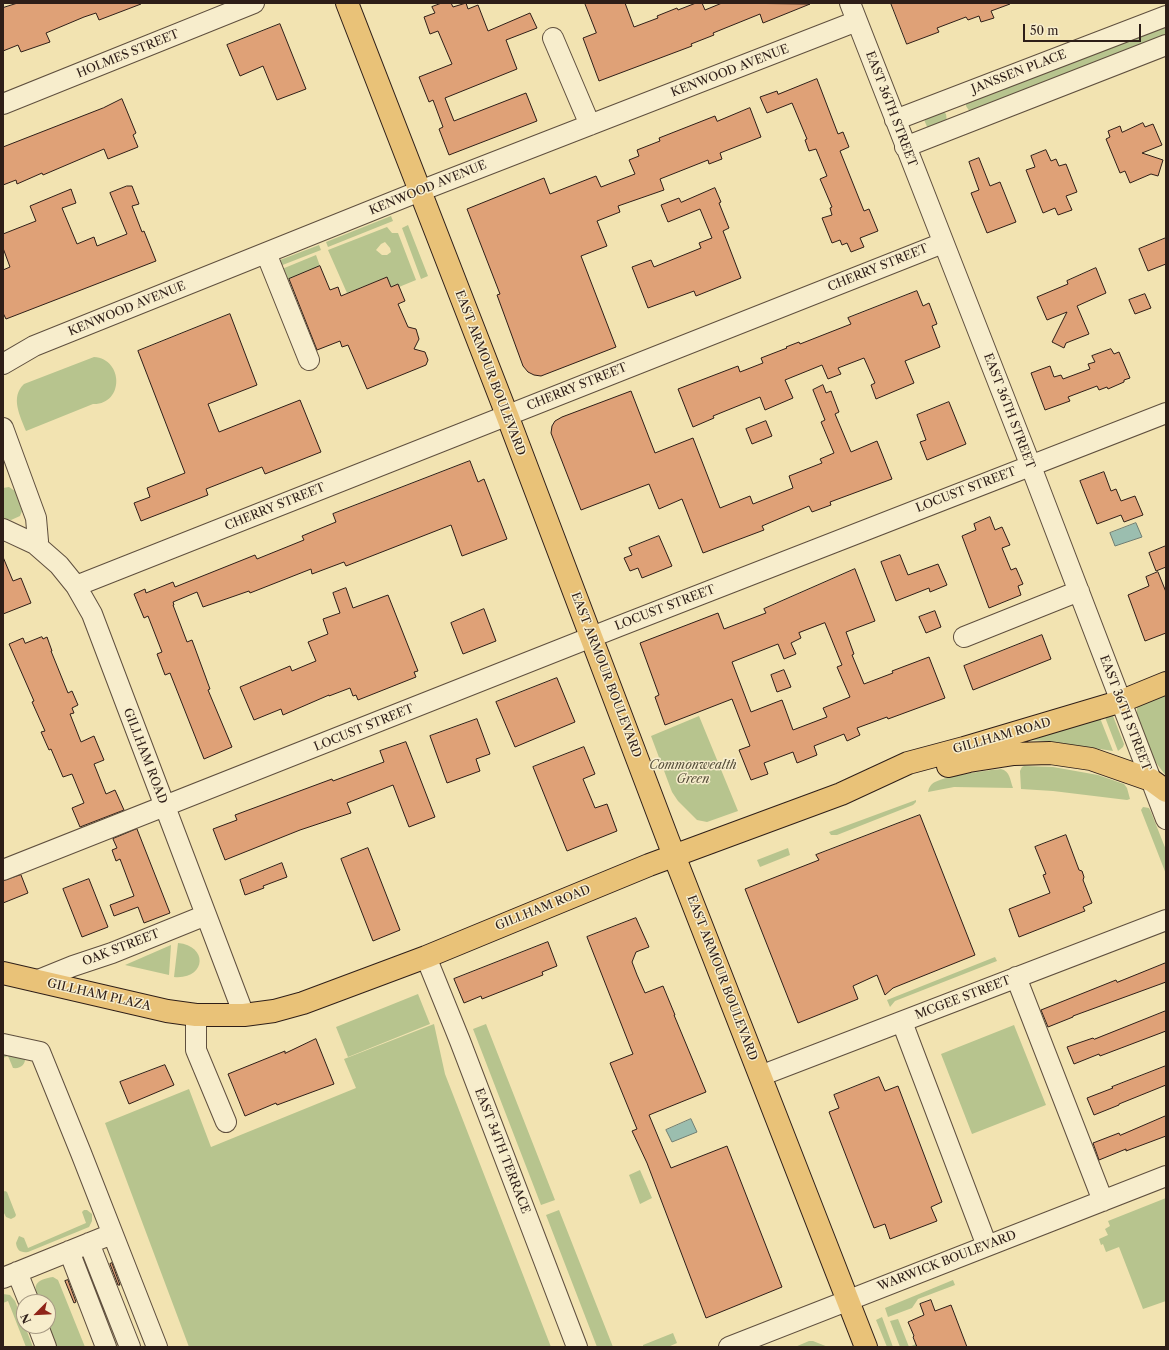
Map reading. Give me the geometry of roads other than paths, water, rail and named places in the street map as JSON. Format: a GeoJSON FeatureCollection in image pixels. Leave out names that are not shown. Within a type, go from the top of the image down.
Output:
{"type":"FeatureCollection","features":[{"type":"Feature","properties":{"kind":"main road","name":"EAST ARMOUR BOULEVARD"},"geometry":{"type":"LineString","coordinates":[[347,3],[674,855],[866,1347]]}},
{"type":"Feature","properties":{"kind":"main road","name":"GILLHAM ROAD"},"geometry":{"type":"LineString","coordinates":[[196,1015],[244,1015],[274,1011],[303,1004],[426,957],[674,855],[841,794],[908,763],[1122,701],[1166,683]]}},
{"type":"Feature","properties":{"kind":"main road","name":"GILLHAM ROAD"},"geometry":{"type":"LineString","coordinates":[[841,794],[969,761],[1014,754],[1050,753],[1091,759],[1158,786]]}},
{"type":"Feature","properties":{"kind":"main road","name":"GILLHAM PLAZA"},"geometry":{"type":"LineString","coordinates":[[3,973],[167,1011],[196,1015]]}},
{"type":"Feature","properties":{"kind":"street","name":"HOLMES STREET"},"geometry":{"type":"LineString","coordinates":[[3,104],[254,3]]}},
{"type":"Feature","properties":{"kind":"street","name":"KENWOOD AVENUE"},"geometry":{"type":"LineString","coordinates":[[3,364],[34,346],[420,191],[590,125],[854,12]]}},
{"type":"Feature","properties":{"kind":"street","name":"EAST 36TH STREET"},"geometry":{"type":"LineString","coordinates":[[854,12],[1078,591],[1158,786],[1166,819]]}},
{"type":"Feature","properties":{"kind":"street","name":"JANSSEN PLACE"},"geometry":{"type":"LineString","coordinates":[[895,120],[1166,16]]}},
{"type":"Feature","properties":{"kind":"street"},"geometry":{"type":"LineString","coordinates":[[553,38],[590,125]]}},
{"type":"Feature","properties":{"kind":"street"},"geometry":{"type":"LineString","coordinates":[[906,146],[1166,45]]}},
{"type":"Feature","properties":{"kind":"street"},"geometry":{"type":"LineString","coordinates":[[952,98],[961,125]]}},
{"type":"Feature","properties":{"kind":"street","name":"CHERRY STREET"},"geometry":{"type":"LineString","coordinates":[[76,586],[943,243]]}},
{"type":"Feature","properties":{"kind":"street"},"geometry":{"type":"LineString","coordinates":[[266,253],[309,360]]}},
{"type":"Feature","properties":{"kind":"street","name":"LOCUST STREET"},"geometry":{"type":"LineString","coordinates":[[3,870],[591,637],[1166,413]]}},
{"type":"Feature","properties":{"kind":"street"},"geometry":{"type":"LineString","coordinates":[[3,428],[9,465],[36,518],[38,541],[35,544]]}},
{"type":"Feature","properties":{"kind":"street","name":"GILLHAM ROAD"},"geometry":{"type":"LineString","coordinates":[[3,529],[35,544],[59,565],[76,586],[92,614],[244,1015]]}},
{"type":"Feature","properties":{"kind":"street"},"geometry":{"type":"LineString","coordinates":[[964,637],[1078,591]]}},
{"type":"Feature","properties":{"kind":"street","name":"OAK STREET"},"geometry":{"type":"LineString","coordinates":[[36,981],[72,966],[112,953],[206,915]]}},
{"type":"Feature","properties":{"kind":"street","name":"MCGEE STREET"},"geometry":{"type":"LineString","coordinates":[[760,1076],[1166,920]]}},
{"type":"Feature","properties":{"kind":"street","name":"EAST 34TH TERRACE"},"geometry":{"type":"LineString","coordinates":[[426,957],[460,1041],[577,1347]]}},
{"type":"Feature","properties":{"kind":"street"},"geometry":{"type":"LineString","coordinates":[[1016,977],[1103,1201]]}},
{"type":"Feature","properties":{"kind":"street"},"geometry":{"type":"LineString","coordinates":[[196,1015],[196,1050],[226,1122]]}},
{"type":"Feature","properties":{"kind":"street"},"geometry":{"type":"LineString","coordinates":[[902,1022],[987,1246]]}},
{"type":"Feature","properties":{"kind":"street"},"geometry":{"type":"LineString","coordinates":[[3,1044],[40,1052],[98,1197],[85,1245],[93,1347]]}},
{"type":"Feature","properties":{"kind":"street","name":"WARWICK BOULEVARD"},"geometry":{"type":"LineString","coordinates":[[729,1347],[1166,1176]]}},
{"type":"Feature","properties":{"kind":"street"},"geometry":{"type":"LineString","coordinates":[[23,1294],[10,1275],[85,1245]]}},
{"type":"Feature","properties":{"kind":"street"},"geometry":{"type":"LineString","coordinates":[[85,1245],[106,1347]]}},
{"type":"Feature","properties":{"kind":"street"},"geometry":{"type":"LineString","coordinates":[[85,1245],[120,1347]]}},
{"type":"Feature","properties":{"kind":"street"},"geometry":{"type":"LineString","coordinates":[[85,1245],[130,1347]]}},
{"type":"Feature","properties":{"kind":"street"},"geometry":{"type":"LineString","coordinates":[[85,1245],[144,1347]]}},
{"type":"Feature","properties":{"kind":"street"},"geometry":{"type":"LineString","coordinates":[[85,1245],[156,1347]]}},
{"type":"Feature","properties":{"kind":"street"},"geometry":{"type":"LineString","coordinates":[[41,1334],[46,1347]]}},
{"type":"Feature","properties":{"kind":"park label","name":"Commonwealth Green"},"geometry":{"type":"Point","coordinates":[693,773]}}]}
